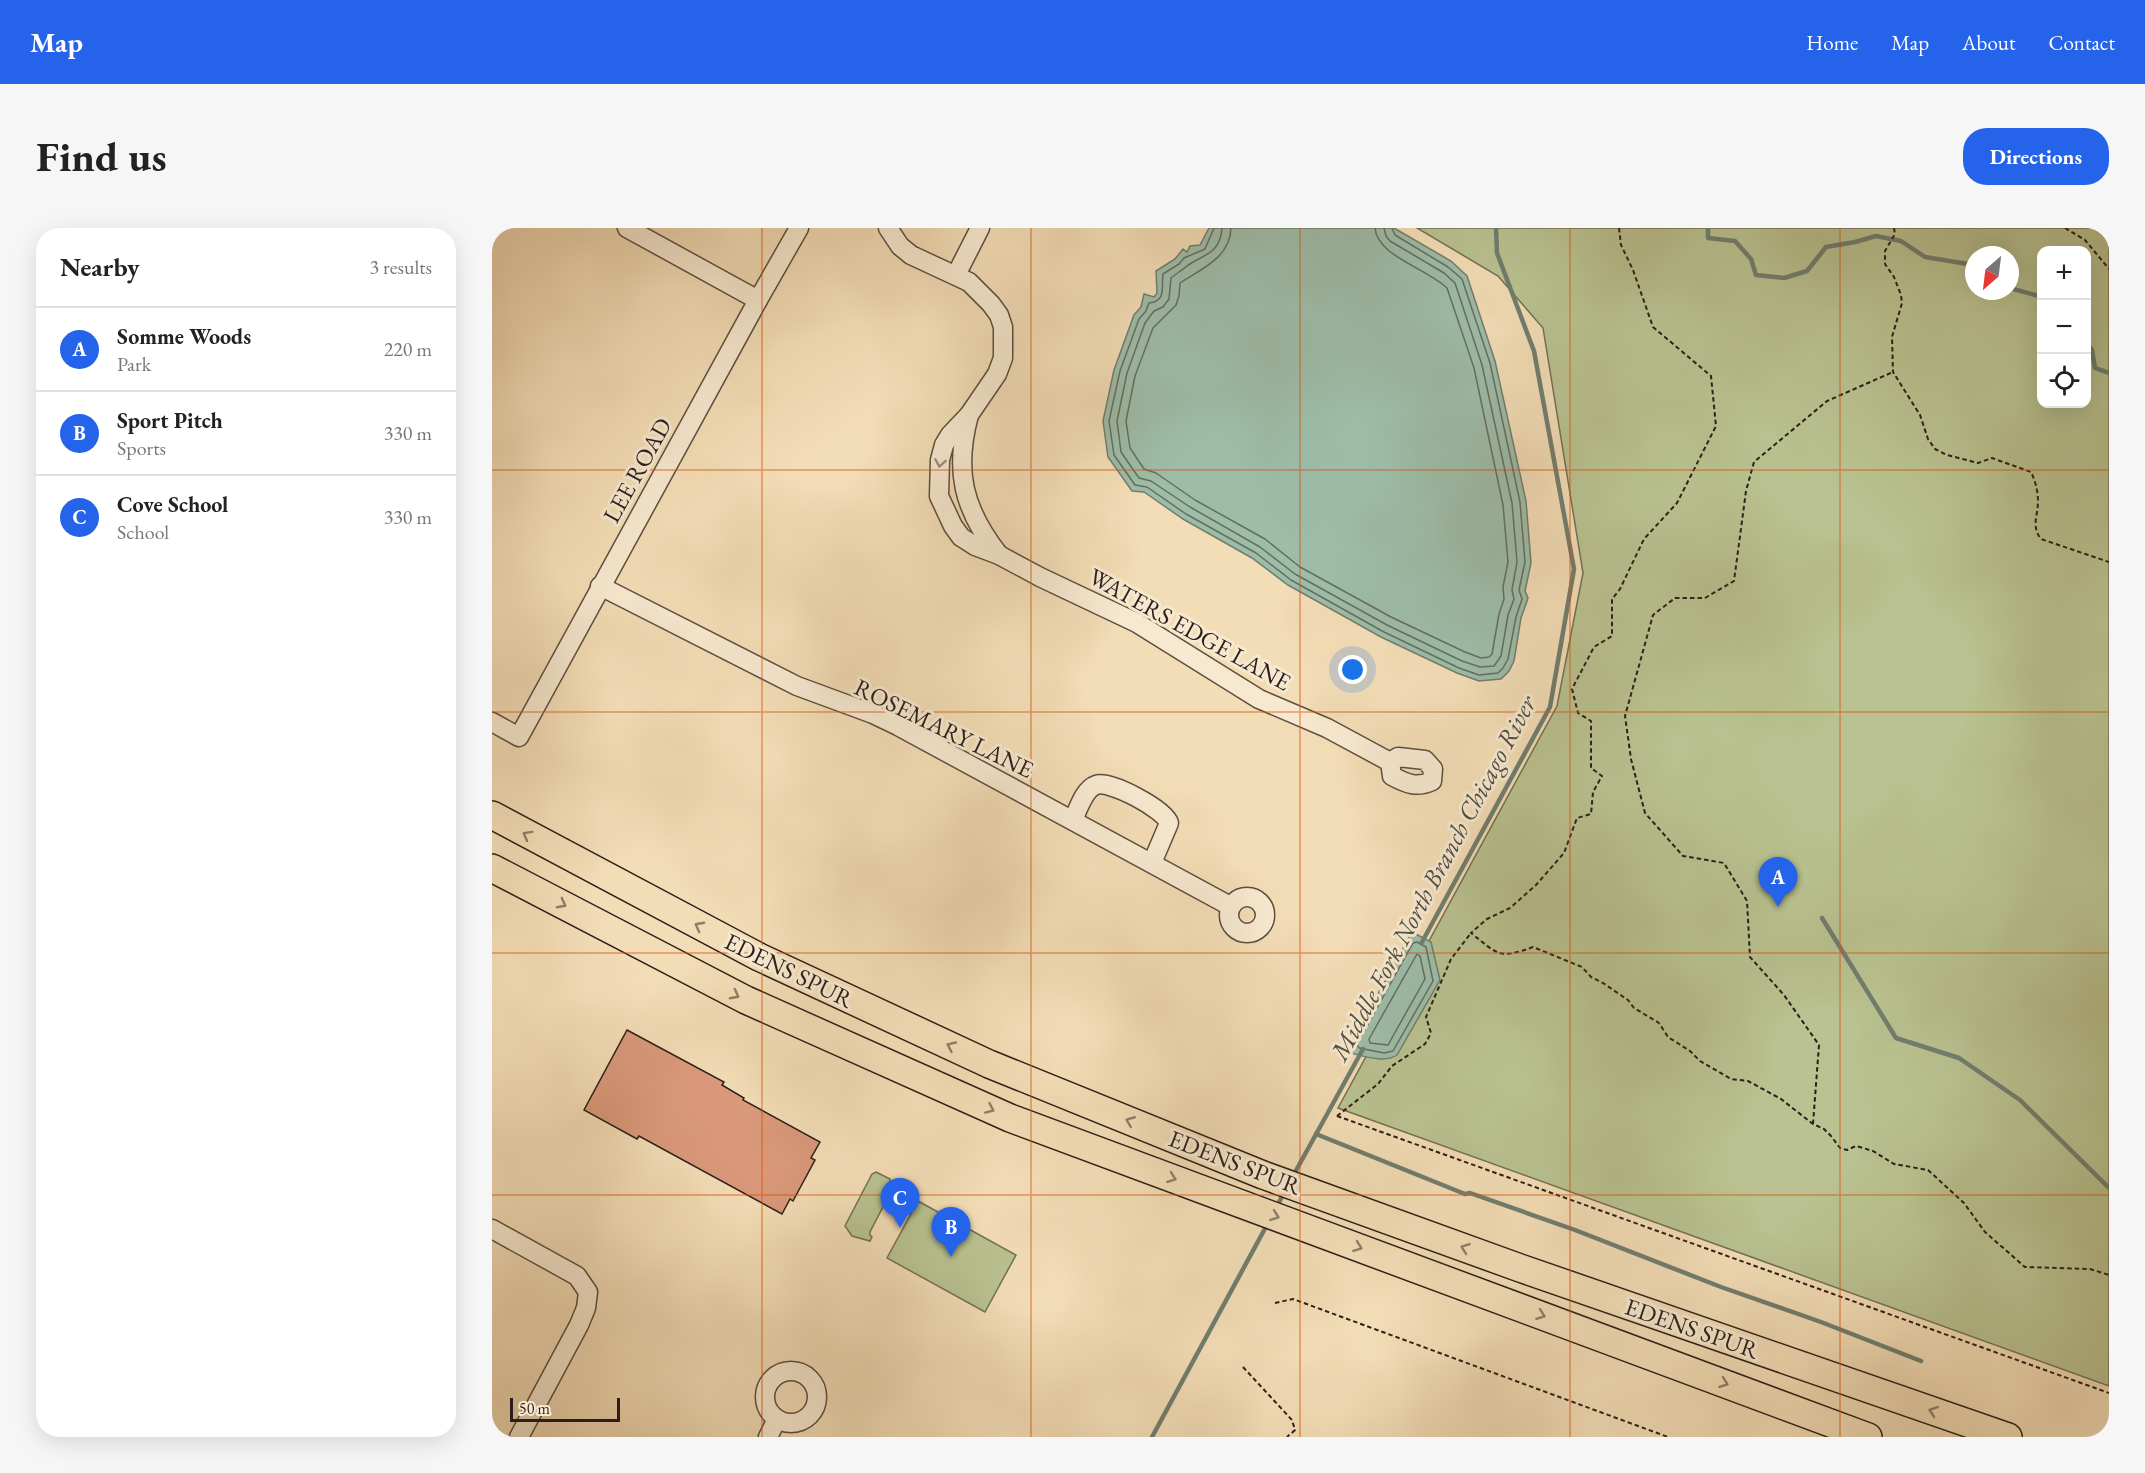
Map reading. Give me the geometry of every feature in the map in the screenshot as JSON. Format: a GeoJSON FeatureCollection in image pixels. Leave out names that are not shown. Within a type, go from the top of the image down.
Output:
{"type":"FeatureCollection","features":[{"type":"Feature","properties":{"kind":"highway","name":"EDENS SPUR"},"geometry":{"type":"LineString","coordinates":[[492,815],[575,861],[779,967],[989,1064],[1263,1175],[1520,1268],[2008,1437]]}},
{"type":"Feature","properties":{"kind":"highway","name":"EDENS SPUR"},"geometry":{"type":"LineString","coordinates":[[492,868],[746,1000],[1010,1118],[1868,1437]]}},
{"type":"Feature","properties":{"kind":"street"},"geometry":{"type":"LineString","coordinates":[[627,228],[758,300]]}},
{"type":"Feature","properties":{"kind":"street","name":"LEE ROAD"},"geometry":{"type":"LineString","coordinates":[[492,722],[519,737],[600,586],[799,228]]}},
{"type":"Feature","properties":{"kind":"street","name":"WATERS EDGE LANE"},"geometry":{"type":"LineString","coordinates":[[888,228],[923,262],[956,275],[982,293],[999,315],[1003,327],[1003,358],[997,375],[969,415],[958,425],[944,445],[938,474],[939,496],[953,526],[961,537],[1040,578],[1137,622],[1259,699],[1327,728],[1390,762]]}},
{"type":"Feature","properties":{"kind":"street"},"geometry":{"type":"LineString","coordinates":[[956,275],[980,228]]}},
{"type":"Feature","properties":{"kind":"street","name":"WATERS EDGE LANE"},"geometry":{"type":"LineString","coordinates":[[969,415],[964,434],[962,459],[962,478],[966,498],[980,528],[999,555]]}},
{"type":"Feature","properties":{"kind":"street","name":"ROSEMARY LANE"},"geometry":{"type":"LineString","coordinates":[[600,586],[797,686],[873,714],[898,726],[1230,906]]}},
{"type":"Feature","properties":{"kind":"street"},"geometry":{"type":"LineString","coordinates":[[1073,820],[1087,792],[1099,784],[1107,785],[1151,806],[1162,812],[1169,823],[1152,863]]}},
{"type":"Feature","properties":{"kind":"street"},"geometry":{"type":"LineString","coordinates":[[492,1229],[577,1276],[588,1292],[586,1308],[579,1325],[519,1437]]}},
{"type":"Feature","properties":{"kind":"street"},"geometry":{"type":"LineString","coordinates":[[768,1437],[777,1419]]}},
{"type":"Feature","properties":{"kind":"path"},"geometry":{"type":"LineString","coordinates":[[1619,228],[1621,245],[1633,270],[1653,327],[1711,376],[1716,426],[1677,503],[1644,539],[1620,589],[1612,599],[1612,636],[1594,647],[1572,689],[1578,713],[1592,721],[1591,768],[1602,776],[1593,792],[1591,814],[1577,818],[1564,853],[1536,885],[1510,908],[1487,919],[1471,933],[1451,959],[1426,1017],[1431,1033],[1425,1044],[1392,1066],[1378,1084],[1337,1116],[2109,1393]]}},
{"type":"Feature","properties":{"kind":"path"},"geometry":{"type":"LineString","coordinates":[[1894,228],[1895,234],[1885,251],[1885,264],[1902,295],[1902,303],[1892,337],[1893,372],[1920,415],[1928,439],[1935,449],[1947,455],[1978,463],[1992,458],[2031,472],[2038,502],[2034,523],[2041,539],[2109,562]]}},
{"type":"Feature","properties":{"kind":"path"},"geometry":{"type":"LineString","coordinates":[[2064,228],[2085,240],[2109,270]]}},
{"type":"Feature","properties":{"kind":"path"},"geometry":{"type":"LineString","coordinates":[[1813,1124],[1819,1045],[1784,995],[1750,957],[1746,901],[1724,863],[1683,856],[1645,813],[1631,759],[1625,716],[1653,615],[1675,598],[1706,598],[1734,581],[1746,491],[1754,462],[1827,400],[1893,372]]}},
{"type":"Feature","properties":{"kind":"path"},"geometry":{"type":"LineString","coordinates":[[1471,933],[1498,954],[1516,953],[1533,947],[1582,967],[1591,977],[1659,1023],[1668,1037],[1700,1061],[1731,1079],[1748,1081],[1773,1094],[1831,1136],[1840,1148],[1846,1150],[1856,1146],[1873,1151],[1894,1164],[1928,1170],[1964,1203],[1985,1232],[2025,1267],[2090,1269],[2109,1275]]}},
{"type":"Feature","properties":{"kind":"path"},"geometry":{"type":"LineString","coordinates":[[1275,1303],[1293,1299],[1668,1437]]}},
{"type":"Feature","properties":{"kind":"path"},"geometry":{"type":"LineString","coordinates":[[1243,1367],[1292,1420],[1295,1430],[1287,1437]]}},
{"type":"Feature","properties":{"kind":"shaded area"},"geometry":{"type":"Polygon","coordinates":[[[1417,228],[2109,228],[2109,1386],[1338,1108],[1557,706],[1583,573],[1543,328],[1498,276],[1417,228]]]}},
{"type":"Feature","properties":{"kind":"shaded area"},"geometry":{"type":"Polygon","coordinates":[[[876,1172],[890,1179],[890,1186],[883,1200],[885,1203],[870,1232],[872,1237],[870,1241],[852,1236],[845,1226],[872,1174],[876,1172]]]}},
{"type":"Feature","properties":{"kind":"shaded area"},"geometry":{"type":"Polygon","coordinates":[[[918,1201],[1016,1255],[985,1312],[887,1258],[918,1201]]]}},
{"type":"Feature","properties":{"kind":"water"},"geometry":{"type":"Polygon","coordinates":[[[1209,228],[1394,228],[1451,261],[1467,276],[1495,361],[1526,501],[1531,563],[1525,591],[1528,598],[1521,618],[1514,661],[1509,671],[1501,679],[1479,681],[1457,673],[1381,637],[1288,585],[1252,558],[1183,519],[1144,492],[1132,491],[1108,457],[1103,421],[1114,370],[1134,315],[1141,307],[1144,294],[1154,297],[1157,293],[1156,271],[1175,259],[1183,249],[1187,252],[1190,246],[1200,245],[1209,228]]]}},
{"type":"Feature","properties":{"kind":"water"},"geometry":{"type":"Polygon","coordinates":[[[1412,932],[1431,942],[1440,980],[1397,1055],[1392,1058],[1379,1059],[1346,1052],[1412,932]]]}},
{"type":"Feature","properties":{"kind":"building"},"geometry":{"type":"Polygon","coordinates":[[[627,1030],[724,1082],[722,1085],[744,1098],[743,1100],[820,1142],[811,1158],[815,1160],[793,1201],[790,1199],[782,1214],[639,1136],[637,1139],[584,1110],[627,1030]]]}},
{"type":"Feature","properties":{"kind":"waterway","name":"Middle Fork North Branch Chicago River"},"geometry":{"type":"LineString","coordinates":[[1422,942],[1550,707],[1574,569],[1534,351],[1497,253],[1496,228]]}},
{"type":"Feature","properties":{"kind":"waterway"},"geometry":{"type":"LineString","coordinates":[[1708,228],[1708,238],[1735,241],[1751,259],[1756,275],[1784,278],[1807,271],[1826,247],[1876,236],[1901,241],[1925,257],[1965,264]]}},
{"type":"Feature","properties":{"kind":"waterway"},"geometry":{"type":"LineString","coordinates":[[2019,291],[2037,296]]}},
{"type":"Feature","properties":{"kind":"waterway"},"geometry":{"type":"LineString","coordinates":[[2091,349],[2095,368],[2109,373]]}},
{"type":"Feature","properties":{"kind":"waterway"},"geometry":{"type":"LineString","coordinates":[[1822,918],[1896,1038],[1959,1058],[2020,1100],[2109,1188]]}},
{"type":"Feature","properties":{"kind":"waterway","name":"Middle Fork North Branch Chicago River"},"geometry":{"type":"LineString","coordinates":[[1293,1176],[1363,1049]]}},
{"type":"Feature","properties":{"kind":"waterway"},"geometry":{"type":"LineString","coordinates":[[1316,1134],[1465,1194],[1470,1193],[1575,1230],[1921,1361]]}},
{"type":"Feature","properties":{"kind":"waterway","name":"Middle Fork North Branch Chicago River"},"geometry":{"type":"LineString","coordinates":[[1276,1208],[1285,1191]]}},
{"type":"Feature","properties":{"kind":"waterway","name":"Middle Fork North Branch Chicago River"},"geometry":{"type":"LineString","coordinates":[[1152,1437],[1268,1223]]}},
{"type":"Feature","properties":{"kind":"place","name":"Somme Woods"},"geometry":{"type":"Point","coordinates":[1778,907]}},
{"type":"Feature","properties":{"kind":"place","name":"Cove School"},"geometry":{"type":"Point","coordinates":[900,1228]}},
{"type":"Feature","properties":{"kind":"place","name":"Sport Pitch"},"geometry":{"type":"Point","coordinates":[951,1257]}}]}
